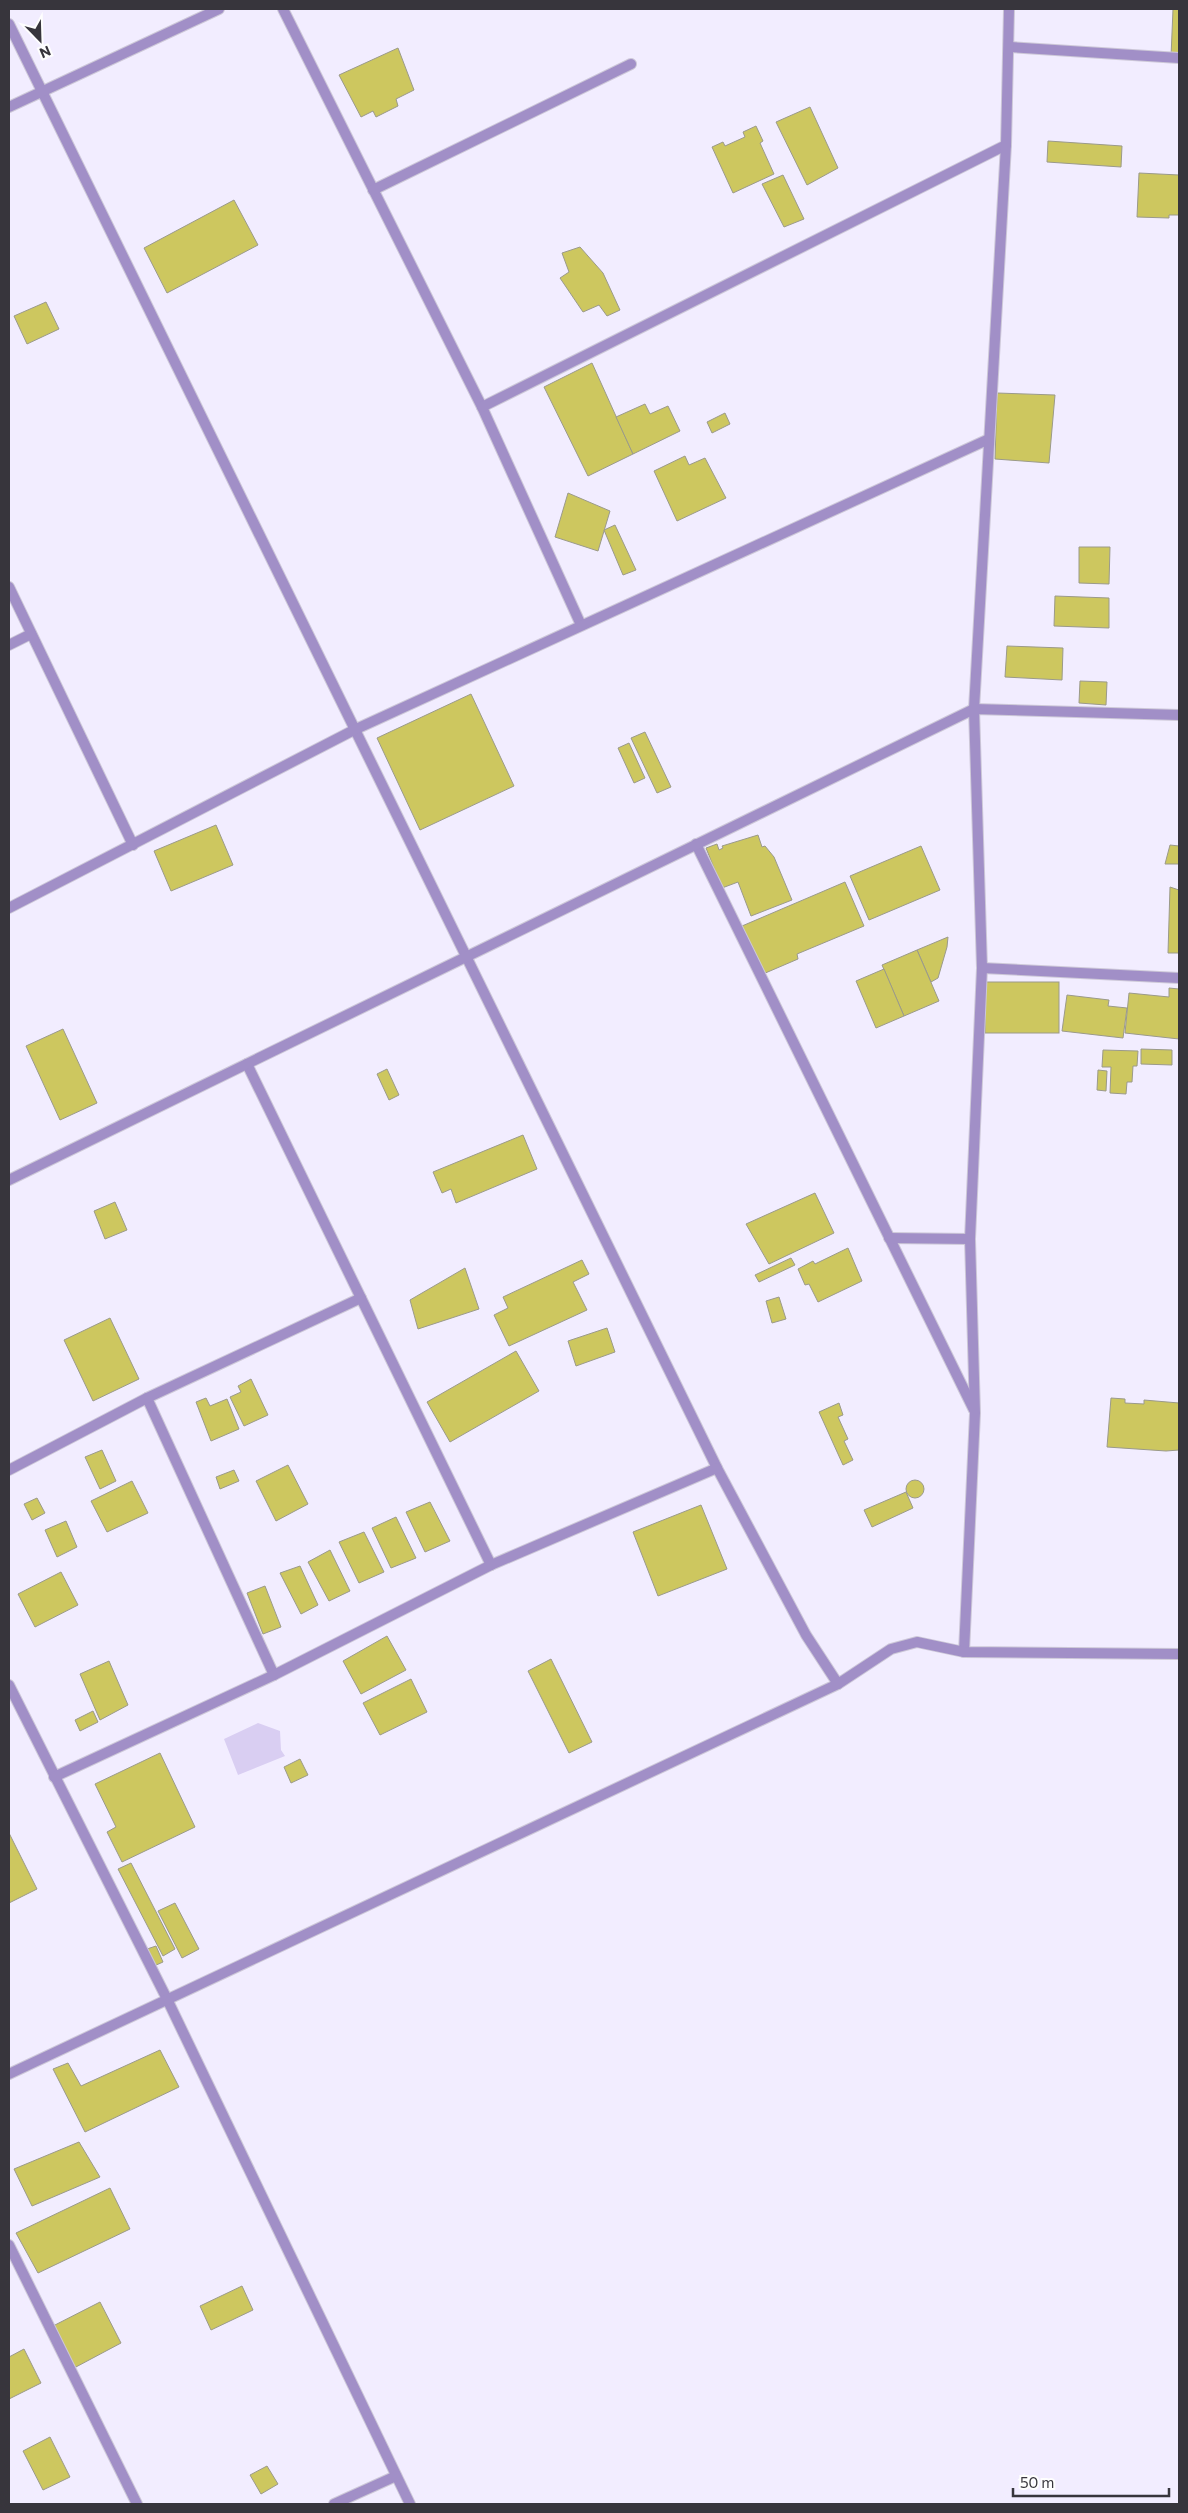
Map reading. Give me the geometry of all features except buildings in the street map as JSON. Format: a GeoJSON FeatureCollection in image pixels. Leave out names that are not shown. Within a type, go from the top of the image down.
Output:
{"type":"FeatureCollection","features":[{"type":"Feature","properties":{"kind":"street"},"geometry":{"type":"LineString","coordinates":[[9,107],[219,9]]}},
{"type":"Feature","properties":{"kind":"street"},"geometry":{"type":"LineString","coordinates":[[282,9],[482,407],[581,625]]}},
{"type":"Feature","properties":{"kind":"street"},"geometry":{"type":"LineString","coordinates":[[964,1652],[975,1414],[970,1239],[982,968],[974,709],[1006,145],[1010,47],[1009,9]]}},
{"type":"Feature","properties":{"kind":"street"},"geometry":{"type":"LineString","coordinates":[[9,24],[717,1468],[806,1636],[838,1684]]}},
{"type":"Feature","properties":{"kind":"street"},"geometry":{"type":"LineString","coordinates":[[1010,47],[1179,58]]}},
{"type":"Feature","properties":{"kind":"street"},"geometry":{"type":"LineString","coordinates":[[373,190],[631,64]]}},
{"type":"Feature","properties":{"kind":"street"},"geometry":{"type":"LineString","coordinates":[[482,407],[1006,145]]}},
{"type":"Feature","properties":{"kind":"street"},"geometry":{"type":"LineString","coordinates":[[9,908],[354,730],[989,439]]}},
{"type":"Feature","properties":{"kind":"street"},"geometry":{"type":"LineString","coordinates":[[9,587],[133,845]]}},
{"type":"Feature","properties":{"kind":"street"},"geometry":{"type":"LineString","coordinates":[[9,645],[31,634]]}},
{"type":"Feature","properties":{"kind":"street"},"geometry":{"type":"LineString","coordinates":[[9,1180],[974,709],[1179,715]]}},
{"type":"Feature","properties":{"kind":"street"},"geometry":{"type":"LineString","coordinates":[[696,844],[975,1414]]}},
{"type":"Feature","properties":{"kind":"street"},"geometry":{"type":"LineString","coordinates":[[982,968],[1179,978]]}},
{"type":"Feature","properties":{"kind":"street"},"geometry":{"type":"LineString","coordinates":[[247,1064],[491,1565]]}},
{"type":"Feature","properties":{"kind":"street"},"geometry":{"type":"LineString","coordinates":[[889,1238],[970,1239]]}},
{"type":"Feature","properties":{"kind":"street"},"geometry":{"type":"LineString","coordinates":[[9,1470],[147,1398],[361,1298]]}},
{"type":"Feature","properties":{"kind":"street"},"geometry":{"type":"LineString","coordinates":[[147,1398],[274,1675]]}},
{"type":"Feature","properties":{"kind":"street"},"geometry":{"type":"LineString","coordinates":[[54,1777],[274,1675],[491,1565],[717,1468]]}},
{"type":"Feature","properties":{"kind":"street"},"geometry":{"type":"LineString","coordinates":[[9,2074],[838,1684],[891,1649],[917,1642],[964,1652],[1179,1654]]}},
{"type":"Feature","properties":{"kind":"street"},"geometry":{"type":"LineString","coordinates":[[9,1685],[167,1999],[410,2504]]}},
{"type":"Feature","properties":{"kind":"street"},"geometry":{"type":"LineString","coordinates":[[9,2245],[137,2504]]}},
{"type":"Feature","properties":{"kind":"street"},"geometry":{"type":"LineString","coordinates":[[334,2504],[396,2476]]}},
{"type":"Feature","properties":{"kind":"shaded area"},"geometry":{"type":"Polygon","coordinates":[[[258,1723],[280,1731],[281,1750],[285,1756],[238,1775],[224,1739],[258,1723]]]}}]}
